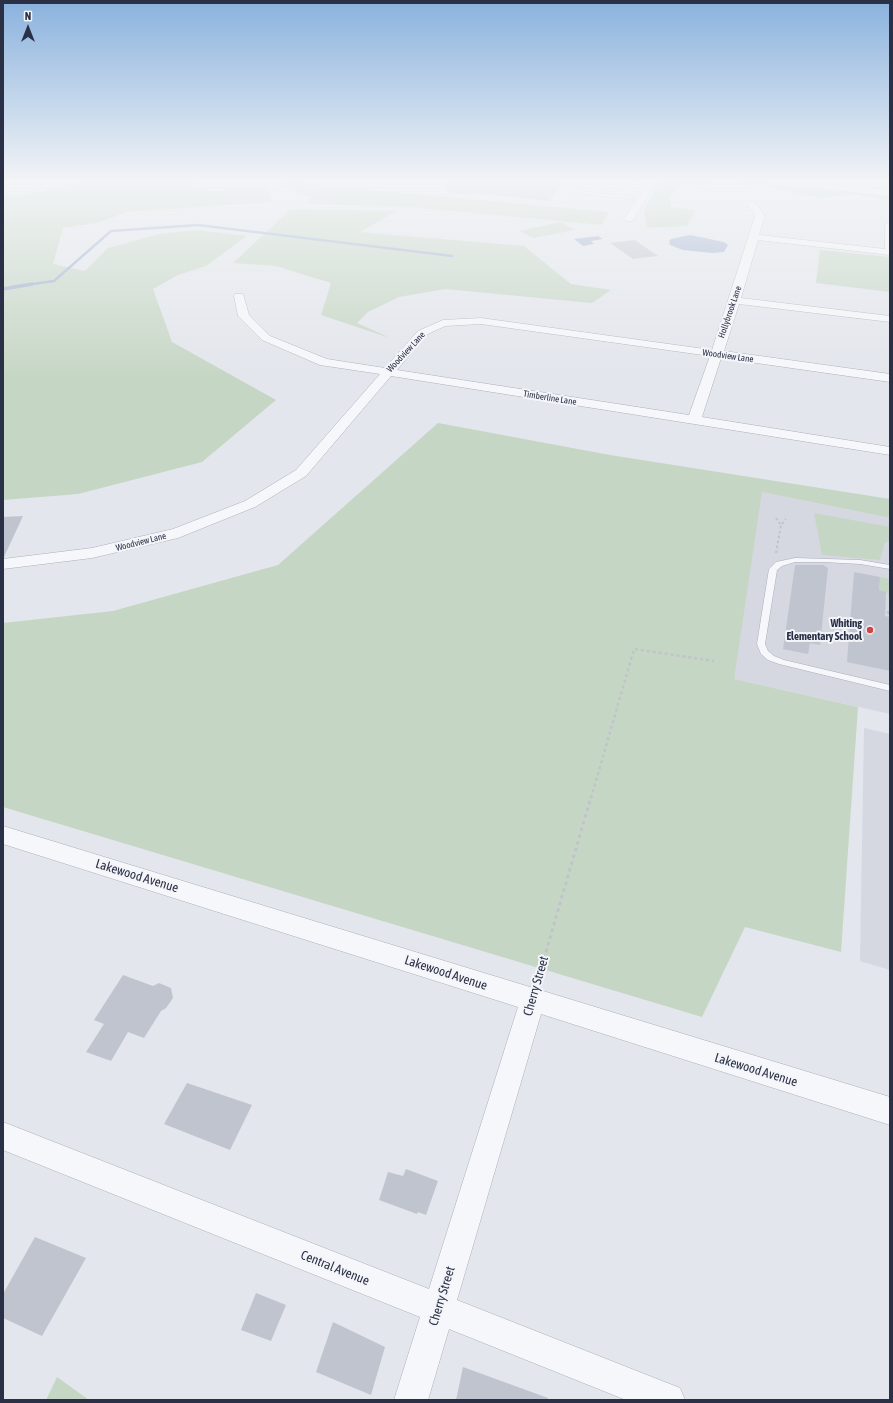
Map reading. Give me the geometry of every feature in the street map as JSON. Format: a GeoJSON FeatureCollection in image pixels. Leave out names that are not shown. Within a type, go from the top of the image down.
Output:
{"type":"FeatureCollection","features":[{"type":"Feature","properties":{"kind":"street","name":"Hollybrook Lane"},"geometry":{"type":"LineString","coordinates":[[694,421],[751,245]]}},
{"type":"Feature","properties":{"kind":"street"},"geometry":{"type":"LineString","coordinates":[[831,245],[890,252]]}},
{"type":"Feature","properties":{"kind":"street","name":"Timberline Lane"},"geometry":{"type":"LineString","coordinates":[[239,296],[244,316],[266,338],[324,362],[890,451]]}},
{"type":"Feature","properties":{"kind":"street"},"geometry":{"type":"LineString","coordinates":[[734,300],[890,319]]}},
{"type":"Feature","properties":{"kind":"street","name":"Woodview Lane"},"geometry":{"type":"LineString","coordinates":[[3,564],[92,553],[178,533],[250,504],[301,473],[422,333],[443,323],[458,321],[481,321],[890,378]]}},
{"type":"Feature","properties":{"kind":"street","name":"Lakewood Avenue"},"geometry":{"type":"LineString","coordinates":[[3,835],[212,899],[532,1001],[890,1111]]}},
{"type":"Feature","properties":{"kind":"street","name":"Cherry Street"},"geometry":{"type":"LineString","coordinates":[[411,1400],[532,1001]]}},
{"type":"Feature","properties":{"kind":"street","name":"Central Avenue"},"geometry":{"type":"LineString","coordinates":[[3,1136],[668,1400]]}},
{"type":"Feature","properties":{"kind":"lane"},"geometry":{"type":"LineString","coordinates":[[890,567],[860,562],[795,560],[779,564],[773,570],[761,644],[764,652],[771,658],[782,662],[890,688]]}},
{"type":"Feature","properties":{"kind":"path"},"geometry":{"type":"LineString","coordinates":[[776,518],[780,525]]}},
{"type":"Feature","properties":{"kind":"path"},"geometry":{"type":"LineString","coordinates":[[773,570],[780,525],[786,519]]}},
{"type":"Feature","properties":{"kind":"path","name":"Cherry Street"},"geometry":{"type":"LineString","coordinates":[[532,1001],[634,649],[714,661]]}},
{"type":"Feature","properties":{"kind":"shaded area"},"geometry":{"type":"Polygon","coordinates":[[[762,492],[890,518],[890,714],[533,634],[762,492]]]}},
{"type":"Feature","properties":{"kind":"shaded area"},"geometry":{"type":"Polygon","coordinates":[[[864,728],[890,734],[890,970],[860,961],[864,728]]]}},
{"type":"Feature","properties":{"kind":"green space"},"geometry":{"type":"Polygon","coordinates":[[[3,245],[58,245],[53,264],[85,271],[108,248],[117,245],[234,245],[206,266],[178,275],[153,289],[172,342],[276,400],[202,462],[78,494],[3,500],[3,245]]]}},
{"type":"Feature","properties":{"kind":"green space"},"geometry":{"type":"Polygon","coordinates":[[[252,245],[518,245],[524,246],[571,284],[611,290],[592,303],[445,289],[399,297],[368,312],[357,323],[390,338],[321,315],[331,283],[276,266],[233,263],[252,245]]]}},
{"type":"Feature","properties":{"kind":"green space"},"geometry":{"type":"Polygon","coordinates":[[[820,250],[890,257],[890,292],[816,283],[820,250]]]}},
{"type":"Feature","properties":{"kind":"green space"},"geometry":{"type":"Polygon","coordinates":[[[438,423],[610,455],[890,499],[890,518],[762,492],[734,679],[858,707],[841,952],[745,927],[702,1017],[3,807],[3,623],[113,611],[278,565],[438,423]]]}},
{"type":"Feature","properties":{"kind":"green space"},"geometry":{"type":"Polygon","coordinates":[[[814,513],[890,527],[890,542],[885,542],[880,560],[822,555],[814,513]]]}},
{"type":"Feature","properties":{"kind":"green space"},"geometry":{"type":"Polygon","coordinates":[[[880,577],[890,579],[890,594],[879,590],[880,577]]]}},
{"type":"Feature","properties":{"kind":"green space"},"geometry":{"type":"Polygon","coordinates":[[[57,1377],[89,1400],[46,1400],[57,1377]]]}},
{"type":"Feature","properties":{"kind":"water"},"geometry":{"type":"Polygon","coordinates":[[[671,245],[728,245],[724,252],[712,253],[683,250],[671,245]]]}},
{"type":"Feature","properties":{"kind":"building"},"geometry":{"type":"Polygon","coordinates":[[[614,245],[643,245],[658,256],[633,259],[614,245]]]}},
{"type":"Feature","properties":{"kind":"building"},"geometry":{"type":"Polygon","coordinates":[[[23,516],[4,557],[3,557],[3,517],[23,516]]]}},
{"type":"Feature","properties":{"kind":"building"},"geometry":{"type":"Polygon","coordinates":[[[795,565],[823,565],[828,568],[820,645],[810,643],[808,654],[783,649],[795,565]]]}},
{"type":"Feature","properties":{"kind":"building"},"geometry":{"type":"Polygon","coordinates":[[[854,572],[880,577],[879,590],[886,592],[885,616],[890,617],[890,671],[847,662],[854,572]]]}},
{"type":"Feature","properties":{"kind":"building"},"geometry":{"type":"Polygon","coordinates":[[[123,975],[153,986],[159,983],[171,988],[173,998],[166,1008],[161,1011],[144,1038],[128,1032],[111,1061],[86,1052],[104,1024],[94,1020],[123,975]]]}},
{"type":"Feature","properties":{"kind":"building"},"geometry":{"type":"Polygon","coordinates":[[[187,1083],[252,1105],[230,1150],[164,1124],[187,1083]]]}},
{"type":"Feature","properties":{"kind":"building"},"geometry":{"type":"Polygon","coordinates":[[[406,1169],[438,1181],[426,1215],[418,1212],[417,1214],[379,1200],[388,1172],[403,1176],[406,1169]]]}},
{"type":"Feature","properties":{"kind":"building"},"geometry":{"type":"Polygon","coordinates":[[[35,1237],[86,1258],[42,1336],[3,1318],[3,1294],[35,1237]]]}},
{"type":"Feature","properties":{"kind":"building"},"geometry":{"type":"Polygon","coordinates":[[[256,1293],[286,1305],[271,1341],[241,1330],[256,1293]]]}},
{"type":"Feature","properties":{"kind":"building"},"geometry":{"type":"Polygon","coordinates":[[[333,1322],[385,1347],[371,1395],[316,1372],[333,1322]]]}},
{"type":"Feature","properties":{"kind":"building"},"geometry":{"type":"Polygon","coordinates":[[[463,1367],[548,1398],[548,1400],[456,1400],[463,1367]]]}},
{"type":"Feature","properties":{"kind":"waterway"},"geometry":{"type":"LineString","coordinates":[[27,285],[54,281],[95,245]]}},
{"type":"Feature","properties":{"kind":"waterway"},"geometry":{"type":"LineString","coordinates":[[366,245],[452,256]]}},
{"type":"Feature","properties":{"kind":"waterway"},"geometry":{"type":"LineString","coordinates":[[27,285],[32,284]]}},
{"type":"Feature","properties":{"kind":"waterway"},"geometry":{"type":"LineString","coordinates":[[3,289],[27,285]]}},
{"type":"Feature","properties":{"kind":"place","name":"Whiting Elementary School"},"geometry":{"type":"Point","coordinates":[870,630]}}]}
